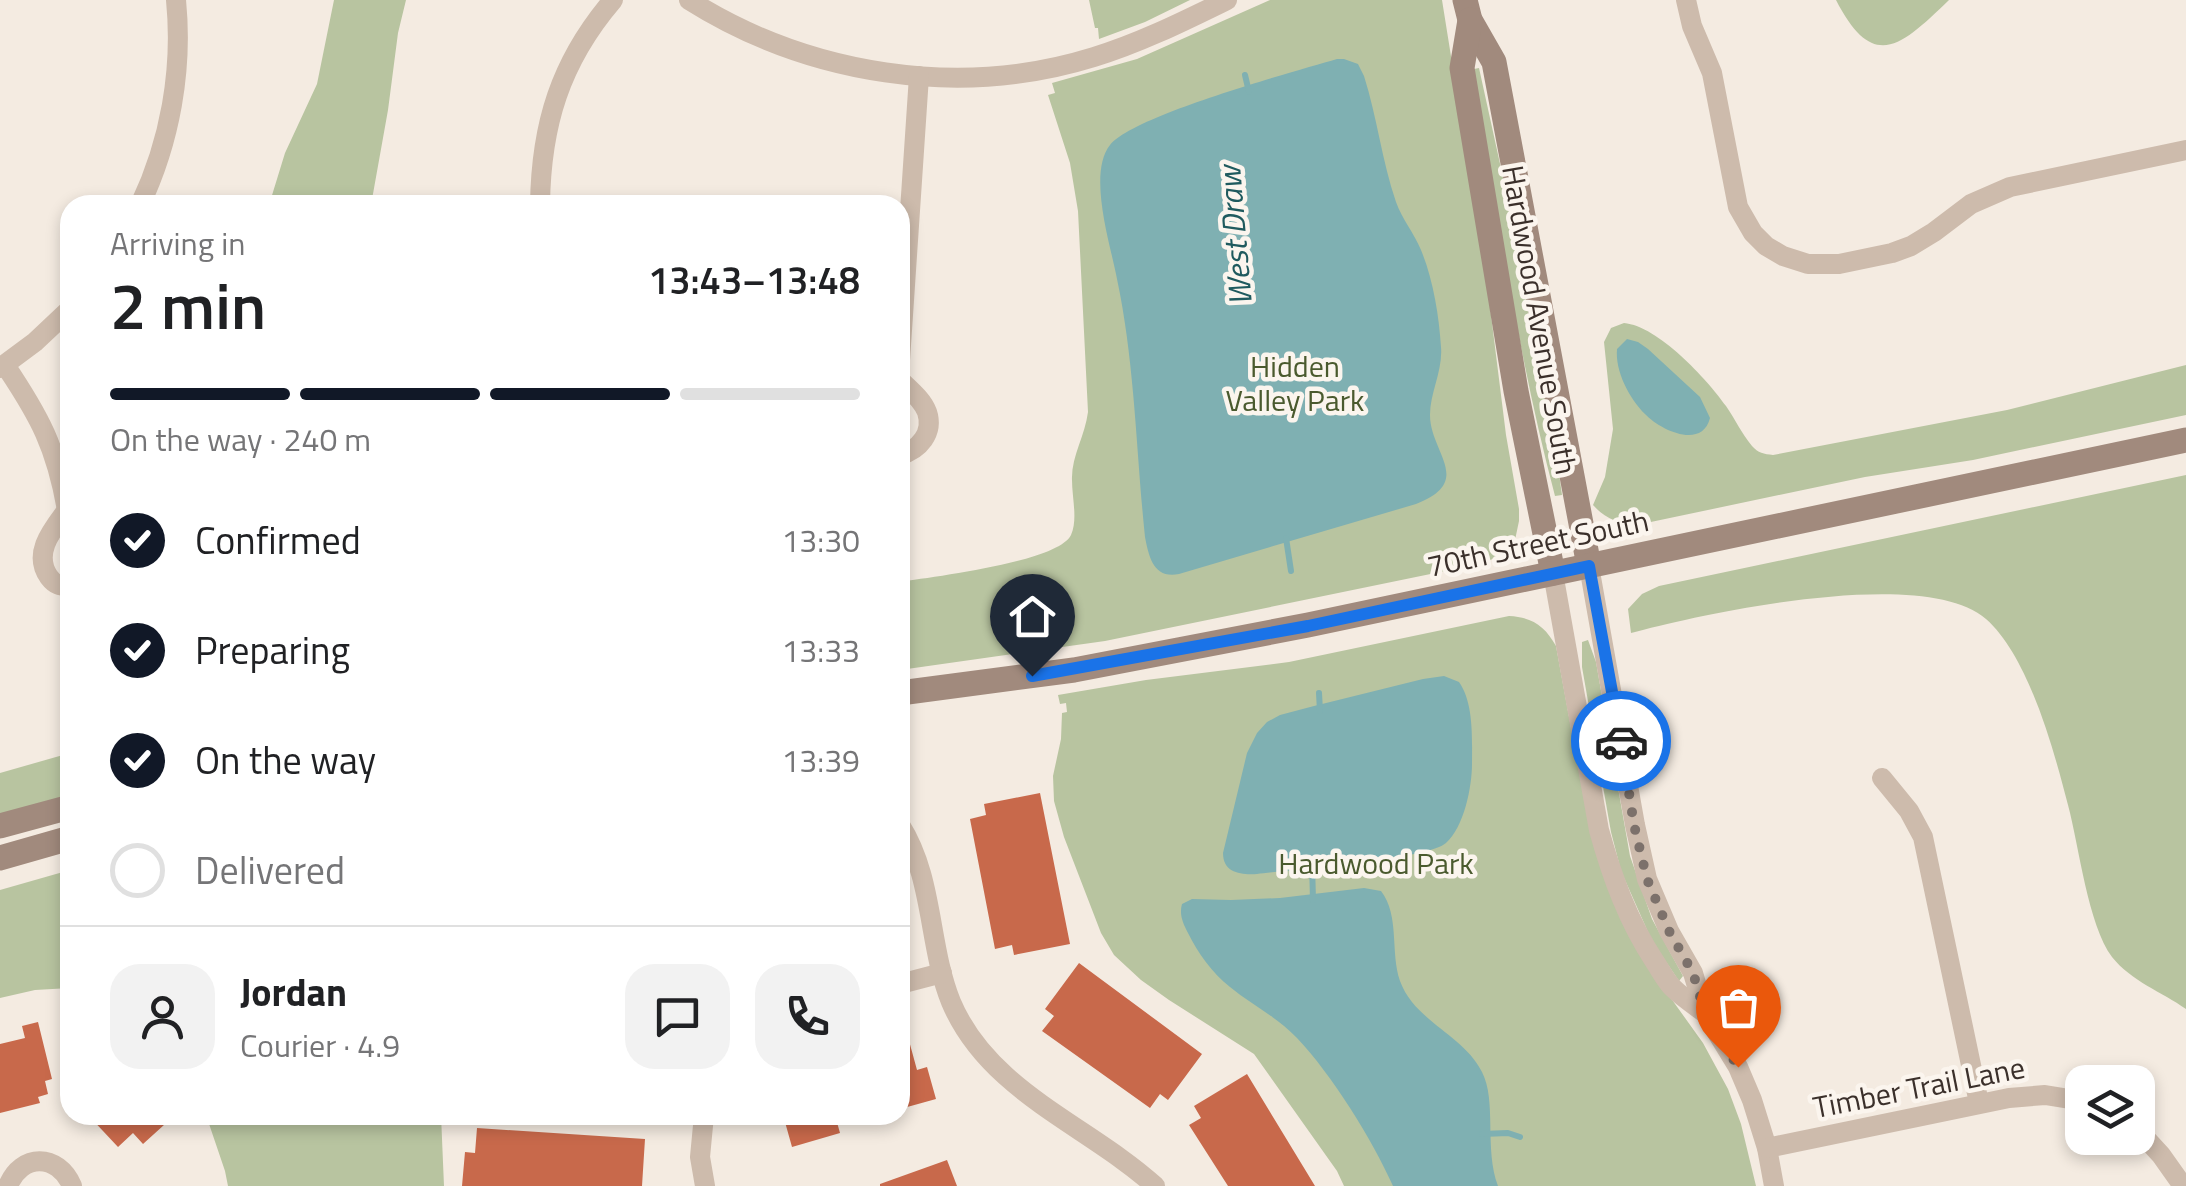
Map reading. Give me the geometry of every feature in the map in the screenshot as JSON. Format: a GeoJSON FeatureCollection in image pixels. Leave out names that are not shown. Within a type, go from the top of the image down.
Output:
{"type":"FeatureCollection","features":[{"type":"Feature","properties":{"kind":"main road","name":"Hardwood Avenue South"},"geometry":{"type":"LineString","coordinates":[[1468,10],[1494,62],[1589,566]]}},
{"type":"Feature","properties":{"kind":"main road","name":"Hardwood Avenue South"},"geometry":{"type":"LineString","coordinates":[[1468,10],[1462,68],[1516,391],[1553,574]]}},
{"type":"Feature","properties":{"kind":"main road","name":"70th Street South"},"geometry":{"type":"LineString","coordinates":[[910,692],[1129,660],[1308,626],[2186,440]]}},
{"type":"Feature","properties":{"kind":"main road"},"geometry":{"type":"LineString","coordinates":[[0,826],[60,810]]}},
{"type":"Feature","properties":{"kind":"main road"},"geometry":{"type":"LineString","coordinates":[[0,858],[60,841]]}},
{"type":"Feature","properties":{"kind":"street"},"geometry":{"type":"LineString","coordinates":[[144,195],[158,163],[172,102],[176,0]]}},
{"type":"Feature","properties":{"kind":"street"},"geometry":{"type":"LineString","coordinates":[[541,195],[543,148],[554,99],[578,48],[613,0]]}},
{"type":"Feature","properties":{"kind":"street"},"geometry":{"type":"LineString","coordinates":[[689,0],[742,29],[799,53],[869,70],[965,77],[1031,72],[1081,61],[1151,36],[1228,0]]}},
{"type":"Feature","properties":{"kind":"street"},"geometry":{"type":"LineString","coordinates":[[1686,0],[1692,26],[1712,73],[1738,208],[1753,234],[1772,250],[1794,260],[1820,266],[1892,252],[1926,238],[1978,200],[2010,187],[2186,150]]}},
{"type":"Feature","properties":{"kind":"street"},"geometry":{"type":"LineString","coordinates":[[910,211],[919,76]]}},
{"type":"Feature","properties":{"kind":"street"},"geometry":{"type":"LineString","coordinates":[[60,319],[3,367],[36,413],[60,475]]}},
{"type":"Feature","properties":{"kind":"street"},"geometry":{"type":"LineString","coordinates":[[910,390],[927,412],[928,423],[922,442],[910,452]]}},
{"type":"Feature","properties":{"kind":"street"},"geometry":{"type":"LineString","coordinates":[[60,522],[46,540],[42,556],[45,570],[60,585]]}},
{"type":"Feature","properties":{"kind":"street","name":"Hardwood Avenue South"},"geometry":{"type":"LineString","coordinates":[[1589,566],[1647,879],[1669,931],[1693,973],[1705,1013],[1738,1067],[1752,1100],[1774,1186]]}},
{"type":"Feature","properties":{"kind":"street","name":"Hardwood Avenue South"},"geometry":{"type":"LineString","coordinates":[[1553,574],[1599,830],[1610,867],[1636,930],[1667,981],[1705,1013]]}},
{"type":"Feature","properties":{"kind":"street"},"geometry":{"type":"LineString","coordinates":[[1882,778],[1910,810],[1922,837],[1980,1103]]}},
{"type":"Feature","properties":{"kind":"street"},"geometry":{"type":"LineString","coordinates":[[910,846],[919,864],[951,1000],[976,1044],[1000,1071],[1050,1111],[1155,1186]]}},
{"type":"Feature","properties":{"kind":"street"},"geometry":{"type":"LineString","coordinates":[[910,981],[942,972]]}},
{"type":"Feature","properties":{"kind":"street","name":"Timber Trail Lane"},"geometry":{"type":"LineString","coordinates":[[1767,1148],[1980,1103],[2034,1095],[2065,1096]]}},
{"type":"Feature","properties":{"kind":"street"},"geometry":{"type":"LineString","coordinates":[[703,1125],[700,1157],[705,1186]]}},
{"type":"Feature","properties":{"kind":"street"},"geometry":{"type":"LineString","coordinates":[[2155,1148],[2183,1186]]}},
{"type":"Feature","properties":{"kind":"street"},"geometry":{"type":"LineString","coordinates":[[8,1186],[19,1168],[41,1161],[63,1170],[72,1186]]}},
{"type":"Feature","properties":{"kind":"green space"},"geometry":{"type":"Polygon","coordinates":[[[334,0],[406,0],[373,195],[272,195],[285,153],[317,84],[334,0]]]}},
{"type":"Feature","properties":{"kind":"green space"},"geometry":{"type":"Polygon","coordinates":[[[1089,0],[1190,0],[1099,39],[1089,0]]]}},
{"type":"Feature","properties":{"kind":"green space","name":"Hidden Valley Park"},"geometry":{"type":"Polygon","coordinates":[[[1270,0],[1442,0],[1519,509],[1515,540],[1501,555],[1484,563],[1105,641],[910,669],[910,580],[1020,560],[1061,545],[1071,535],[1072,471],[1088,412],[1078,211],[1070,163],[1048,95],[1055,93],[1052,83],[1137,59],[1270,0]]]}},
{"type":"Feature","properties":{"kind":"green space"},"geometry":{"type":"Polygon","coordinates":[[[1836,0],[1949,0],[1917,29],[1889,45],[1863,38],[1836,0]]]}},
{"type":"Feature","properties":{"kind":"green space"},"geometry":{"type":"Polygon","coordinates":[[[1479,68],[1536,334],[1562,495],[1555,496],[1519,337],[1474,69],[1479,68]]]}},
{"type":"Feature","properties":{"kind":"green space"},"geometry":{"type":"Polygon","coordinates":[[[1624,323],[1652,333],[1681,356],[1718,395],[1752,446],[1773,455],[2007,410],[2186,365],[2186,415],[1646,523],[1624,523],[1611,519],[1593,505],[1605,477],[1613,429],[1604,342],[1611,328],[1624,323]]]}},
{"type":"Feature","properties":{"kind":"green space"},"geometry":{"type":"Polygon","coordinates":[[[2186,475],[2186,1009],[2128,973],[2104,943],[2090,906],[2062,783],[2038,706],[2015,656],[1986,619],[1956,603],[1866,594],[1760,606],[1631,633],[1628,609],[1642,594],[1659,586],[2186,475]]]}},
{"type":"Feature","properties":{"kind":"green space","name":"Hardwood Park"},"geometry":{"type":"Polygon","coordinates":[[[1509,616],[1537,624],[1556,646],[1589,826],[1655,976],[1703,1043],[1728,1089],[1756,1186],[1344,1186],[1254,1054],[1141,980],[1114,955],[1101,933],[1054,801],[1053,776],[1062,713],[1067,712],[1066,703],[1060,704],[1058,695],[1289,662],[1509,616]]]}},
{"type":"Feature","properties":{"kind":"green space"},"geometry":{"type":"Polygon","coordinates":[[[1588,640],[1596,662],[1630,856],[1652,919],[1683,976],[1679,981],[1652,941],[1621,871],[1582,667],[1582,642],[1588,640]]]}},
{"type":"Feature","properties":{"kind":"green space"},"geometry":{"type":"Polygon","coordinates":[[[60,756],[60,799],[0,815],[0,773],[60,756]]]}},
{"type":"Feature","properties":{"kind":"green space"},"geometry":{"type":"Polygon","coordinates":[[[60,873],[60,989],[0,998],[0,890],[60,873]]]}},
{"type":"Feature","properties":{"kind":"green space"},"geometry":{"type":"Polygon","coordinates":[[[209,1125],[441,1125],[444,1186],[228,1186],[209,1125]]]}},
{"type":"Feature","properties":{"kind":"water"},"geometry":{"type":"Polygon","coordinates":[[[1344,59],[1358,64],[1364,76],[1396,202],[1421,250],[1432,285],[1441,356],[1430,415],[1445,465],[1443,486],[1416,504],[1179,574],[1164,573],[1154,565],[1145,537],[1128,343],[1103,210],[1103,158],[1110,145],[1149,121],[1252,84],[1344,59]]]}},
{"type":"Feature","properties":{"kind":"water"},"geometry":{"type":"Polygon","coordinates":[[[1627,339],[1648,349],[1700,397],[1710,418],[1706,428],[1699,433],[1680,434],[1660,426],[1639,408],[1618,366],[1617,349],[1627,339]]]}},
{"type":"Feature","properties":{"kind":"water"},"geometry":{"type":"Polygon","coordinates":[[[1444,676],[1459,682],[1464,691],[1472,744],[1466,806],[1446,843],[1387,859],[1257,874],[1239,873],[1226,865],[1223,853],[1247,753],[1267,722],[1314,706],[1444,676]]]}},
{"type":"Feature","properties":{"kind":"water"},"geometry":{"type":"Polygon","coordinates":[[[1364,888],[1381,891],[1387,901],[1397,970],[1407,995],[1474,1059],[1482,1072],[1489,1097],[1492,1157],[1498,1186],[1393,1186],[1363,1128],[1324,1070],[1289,1031],[1217,975],[1196,948],[1181,915],[1182,904],[1192,899],[1280,898],[1364,888]]]}},
{"type":"Feature","properties":{"kind":"building"},"geometry":{"type":"Polygon","coordinates":[[[1040,793],[1070,944],[1014,955],[1012,945],[995,949],[970,819],[986,815],[984,804],[1040,793]]]}},
{"type":"Feature","properties":{"kind":"building"},"geometry":{"type":"Polygon","coordinates":[[[1079,963],[1202,1054],[1168,1100],[1160,1094],[1150,1108],[1042,1031],[1054,1016],[1045,1009],[1079,963]]]}},
{"type":"Feature","properties":{"kind":"building"},"geometry":{"type":"Polygon","coordinates":[[[38,1022],[52,1079],[45,1081],[48,1094],[38,1097],[40,1103],[0,1113],[0,1044],[25,1038],[22,1026],[38,1022]]]}},
{"type":"Feature","properties":{"kind":"building"},"geometry":{"type":"Polygon","coordinates":[[[910,1044],[917,1070],[927,1067],[936,1099],[910,1106],[910,1044]]]}},
{"type":"Feature","properties":{"kind":"building"},"geometry":{"type":"Polygon","coordinates":[[[1247,1074],[1315,1186],[1228,1186],[1189,1125],[1201,1118],[1194,1106],[1247,1074]]]}},
{"type":"Feature","properties":{"kind":"building"},"geometry":{"type":"Polygon","coordinates":[[[97,1125],[164,1125],[143,1144],[133,1133],[118,1147],[97,1125]]]}},
{"type":"Feature","properties":{"kind":"building"},"geometry":{"type":"Polygon","coordinates":[[[786,1125],[838,1125],[840,1133],[792,1147],[786,1125]]]}},
{"type":"Feature","properties":{"kind":"building"},"geometry":{"type":"Polygon","coordinates":[[[477,1128],[645,1139],[642,1186],[462,1186],[465,1152],[475,1153],[477,1128]]]}},
{"type":"Feature","properties":{"kind":"building"},"geometry":{"type":"Polygon","coordinates":[[[947,1160],[957,1186],[880,1186],[880,1184],[947,1160]]]}},
{"type":"Feature","properties":{"kind":"waterway","name":"West Draw"},"geometry":{"type":"LineString","coordinates":[[1245,75],[1249,92]]}},
{"type":"Feature","properties":{"kind":"waterway","name":"West Draw"},"geometry":{"type":"LineString","coordinates":[[1286,538],[1291,571]]}},
{"type":"Feature","properties":{"kind":"waterway","name":"West Draw"},"geometry":{"type":"LineString","coordinates":[[1319,693],[1320,711]]}},
{"type":"Feature","properties":{"kind":"waterway","name":"West Draw"},"geometry":{"type":"LineString","coordinates":[[1312,863],[1313,900]]}},
{"type":"Feature","properties":{"kind":"waterway","name":"West Draw"},"geometry":{"type":"LineString","coordinates":[[1482,1134],[1508,1133],[1520,1137]]}},
{"type":"Feature","properties":{"kind":"way so far"},"geometry":{"type":"LineString","coordinates":[[1621,741],[1647,879],[1669,931],[1693,973],[1705,1013],[1738,1067]]}},
{"type":"Feature","properties":{"kind":"route"},"geometry":{"type":"LineString","coordinates":[[1032,676],[1308,626],[1589,566],[1621,741]]}}]}
